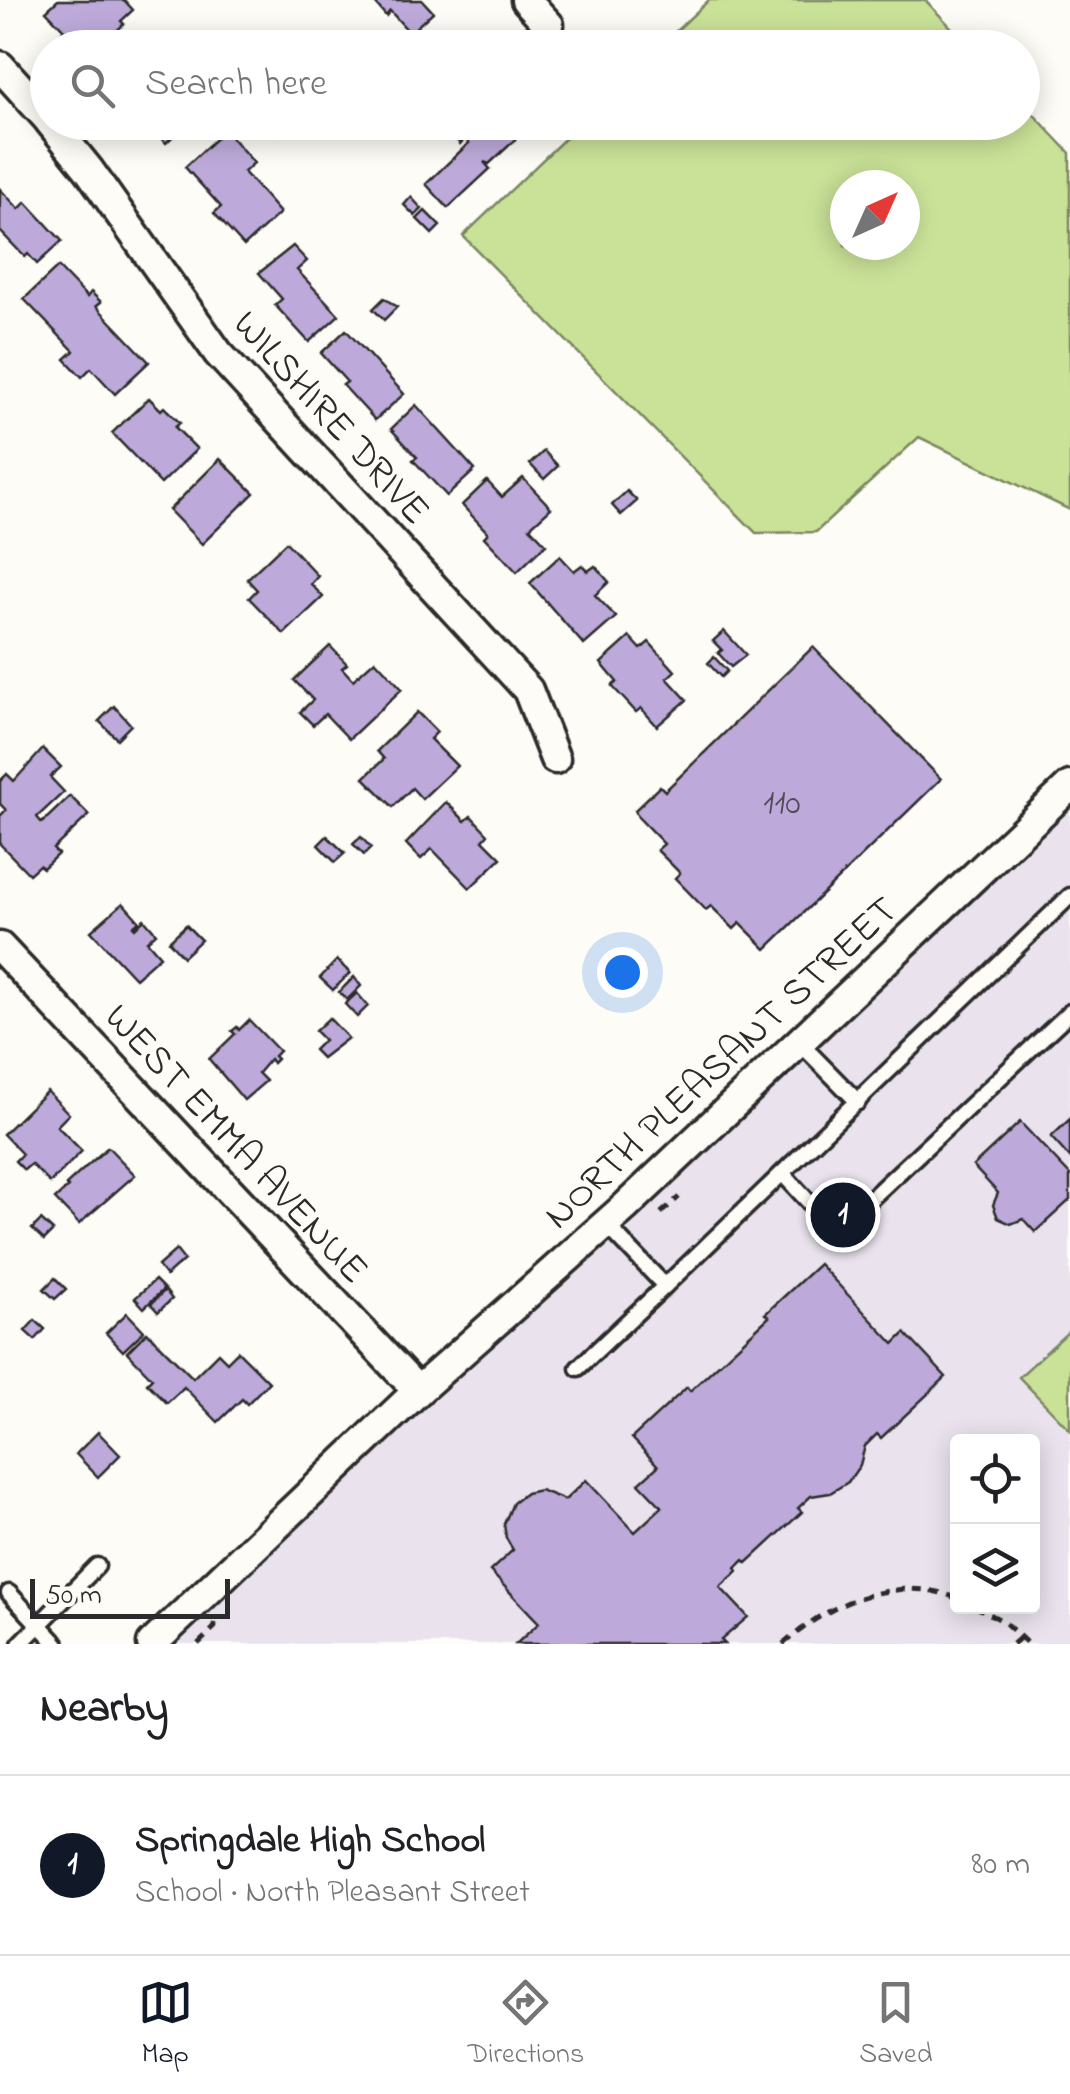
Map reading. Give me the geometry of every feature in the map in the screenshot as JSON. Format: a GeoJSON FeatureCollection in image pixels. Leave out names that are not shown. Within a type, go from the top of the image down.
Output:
{"type":"FeatureCollection","features":[{"type":"Feature","properties":{"kind":"street"},"geometry":{"type":"LineString","coordinates":[[526,0],[549,25]]}},
{"type":"Feature","properties":{"kind":"street","name":"WILSHIRE DRIVE"},"geometry":{"type":"LineString","coordinates":[[0,66],[30,100]]}},
{"type":"Feature","properties":{"kind":"street","name":"WILSHIRE DRIVE"},"geometry":{"type":"LineString","coordinates":[[65,140],[218,352],[528,690],[554,759]]}},
{"type":"Feature","properties":{"kind":"street","name":"NORTH PLEASANT STREET"},"geometry":{"type":"LineString","coordinates":[[152,1644],[418,1391],[606,1224],[1070,786]]}},
{"type":"Feature","properties":{"kind":"street","name":"WEST EMMA AVENUE"},"geometry":{"type":"LineString","coordinates":[[0,947],[418,1391]]}},
{"type":"Feature","properties":{"kind":"lane"},"geometry":{"type":"LineString","coordinates":[[578,1368],[784,1175],[1070,896]]}},
{"type":"Feature","properties":{"kind":"lane"},"geometry":{"type":"LineString","coordinates":[[784,1175],[828,1224],[846,1222],[1070,1012]]}},
{"type":"Feature","properties":{"kind":"lane"},"geometry":{"type":"LineString","coordinates":[[799,1042],[858,1102]]}},
{"type":"Feature","properties":{"kind":"lane"},"geometry":{"type":"LineString","coordinates":[[606,1224],[665,1286]]}},
{"type":"Feature","properties":{"kind":"lane"},"geometry":{"type":"LineString","coordinates":[[20,1644],[97,1566]]}},
{"type":"Feature","properties":{"kind":"lane"},"geometry":{"type":"LineString","coordinates":[[10,1593],[56,1644]]}},
{"type":"Feature","properties":{"kind":"path"},"geometry":{"type":"LineString","coordinates":[[783,1644],[829,1611],[890,1589],[950,1595]]}},
{"type":"Feature","properties":{"kind":"path"},"geometry":{"type":"LineString","coordinates":[[989,1614],[1028,1644]]}},
{"type":"Feature","properties":{"kind":"path"},"geometry":{"type":"LineString","coordinates":[[1012,1644],[1020,1636]]}},
{"type":"Feature","properties":{"kind":"shaded area"},"geometry":{"type":"Polygon","coordinates":[[[1070,786],[1070,1644],[152,1644],[1070,786]]]}},
{"type":"Feature","properties":{"kind":"green space"},"geometry":{"type":"Polygon","coordinates":[[[709,0],[925,0],[954,30],[677,30],[709,0]]]}},
{"type":"Feature","properties":{"kind":"green space"},"geometry":{"type":"Polygon","coordinates":[[[1040,121],[1070,153],[1070,510],[919,437],[816,532],[756,533],[463,236],[563,140],[1040,140],[1040,121]]]}},
{"type":"Feature","properties":{"kind":"green space"},"geometry":{"type":"Polygon","coordinates":[[[1070,1330],[1070,1430],[1019,1377],[1070,1330]]]}},
{"type":"Feature","properties":{"kind":"building"},"geometry":{"type":"Polygon","coordinates":[[[58,0],[124,0],[133,10],[118,30],[64,30],[46,11],[58,0]]]}},
{"type":"Feature","properties":{"kind":"building"},"geometry":{"type":"Polygon","coordinates":[[[380,0],[422,0],[433,12],[413,30],[407,30],[390,11],[386,16],[376,4],[380,0]]]}},
{"type":"Feature","properties":{"kind":"building"},"geometry":{"type":"Polygon","coordinates":[[[214,140],[234,140],[254,163],[244,172],[280,213],[244,246],[214,213],[221,207],[185,167],[214,140]]]}},
{"type":"Feature","properties":{"kind":"building"},"geometry":{"type":"Polygon","coordinates":[[[466,140],[515,140],[489,164],[484,162],[490,169],[448,208],[426,184],[469,143],[466,140]]]}},
{"type":"Feature","properties":{"kind":"building"},"geometry":{"type":"Polygon","coordinates":[[[0,189],[19,209],[26,202],[62,241],[37,264],[0,231],[0,189]]]}},
{"type":"Feature","properties":{"kind":"building"},"geometry":{"type":"Polygon","coordinates":[[[411,197],[422,209],[415,216],[404,205],[411,197]]]}},
{"type":"Feature","properties":{"kind":"building"},"geometry":{"type":"Polygon","coordinates":[[[425,211],[440,226],[432,234],[417,219],[425,211]]]}},
{"type":"Feature","properties":{"kind":"building"},"geometry":{"type":"Polygon","coordinates":[[[293,246],[307,261],[297,270],[339,315],[309,342],[275,305],[282,299],[259,273],[293,246]]]}},
{"type":"Feature","properties":{"kind":"building"},"geometry":{"type":"Polygon","coordinates":[[[58,267],[87,297],[91,292],[101,302],[96,306],[149,362],[115,394],[91,368],[82,377],[65,359],[74,351],[24,299],[58,267]]]}},
{"type":"Feature","properties":{"kind":"building"},"geometry":{"type":"Polygon","coordinates":[[[384,298],[397,307],[384,320],[373,309],[384,298]]]}},
{"type":"Feature","properties":{"kind":"building"},"geometry":{"type":"Polygon","coordinates":[[[346,330],[404,394],[375,420],[321,353],[346,330]]]}},
{"type":"Feature","properties":{"kind":"building"},"geometry":{"type":"Polygon","coordinates":[[[149,398],[180,423],[175,427],[197,449],[161,484],[112,433],[149,398]]]}},
{"type":"Feature","properties":{"kind":"building"},"geometry":{"type":"Polygon","coordinates":[[[416,405],[475,470],[447,496],[413,460],[417,457],[391,429],[416,405]]]}},
{"type":"Feature","properties":{"kind":"building"},"geometry":{"type":"Polygon","coordinates":[[[544,451],[558,466],[544,479],[530,464],[544,451]]]}},
{"type":"Feature","properties":{"kind":"building"},"geometry":{"type":"Polygon","coordinates":[[[220,459],[254,493],[202,544],[169,510],[220,459]]]}},
{"type":"Feature","properties":{"kind":"building"},"geometry":{"type":"Polygon","coordinates":[[[523,478],[551,508],[530,527],[546,544],[517,572],[484,537],[488,533],[462,505],[487,481],[502,497],[523,478]]]}},
{"type":"Feature","properties":{"kind":"building"},"geometry":{"type":"Polygon","coordinates":[[[627,491],[637,501],[621,515],[612,505],[627,491]]]}},
{"type":"Feature","properties":{"kind":"building"},"geometry":{"type":"Polygon","coordinates":[[[286,542],[318,576],[311,584],[323,597],[284,634],[249,598],[257,590],[247,579],[286,542]]]}},
{"type":"Feature","properties":{"kind":"building"},"geometry":{"type":"Polygon","coordinates":[[[560,556],[574,571],[582,565],[588,571],[595,566],[609,582],[595,595],[616,617],[584,645],[530,583],[560,556]]]}},
{"type":"Feature","properties":{"kind":"building"},"geometry":{"type":"Polygon","coordinates":[[[724,631],[746,655],[731,667],[713,641],[724,631]]]}},
{"type":"Feature","properties":{"kind":"building"},"geometry":{"type":"Polygon","coordinates":[[[630,637],[641,649],[649,642],[675,671],[667,678],[687,700],[657,726],[641,708],[636,712],[612,686],[617,682],[601,663],[630,637]]]}},
{"type":"Feature","properties":{"kind":"building"},"geometry":{"type":"Polygon","coordinates":[[[330,646],[347,664],[342,668],[353,680],[375,660],[402,689],[349,739],[325,714],[313,725],[300,712],[313,700],[294,680],[330,646]]]}},
{"type":"Feature","properties":{"kind":"building"},"geometry":{"type":"Polygon","coordinates":[[[813,647],[941,779],[766,949],[740,923],[734,929],[711,906],[706,910],[675,878],[680,873],[657,850],[664,844],[635,810],[660,786],[665,791],[813,647]]]}},
{"type":"Feature","properties":{"kind":"building"},"geometry":{"type":"Polygon","coordinates":[[[714,657],[727,671],[721,677],[708,663],[714,657]]]}},
{"type":"Feature","properties":{"kind":"building"},"geometry":{"type":"Polygon","coordinates":[[[114,706],[131,725],[117,739],[99,721],[114,706]]]}},
{"type":"Feature","properties":{"kind":"building"},"geometry":{"type":"Polygon","coordinates":[[[417,712],[437,732],[430,739],[457,766],[422,799],[412,788],[393,807],[364,778],[384,759],[377,751],[417,712]]]}},
{"type":"Feature","properties":{"kind":"building"},"geometry":{"type":"Polygon","coordinates":[[[43,749],[61,767],[50,777],[64,792],[37,817],[42,823],[70,796],[89,815],[53,849],[58,854],[43,868],[39,865],[29,874],[0,844],[0,816],[6,810],[0,804],[0,781],[7,774],[14,781],[43,749]]]}},
{"type":"Feature","properties":{"kind":"building"},"geometry":{"type":"Polygon","coordinates":[[[446,802],[465,821],[471,816],[488,834],[483,840],[501,858],[470,888],[432,849],[421,859],[406,844],[446,802]]]}},
{"type":"Feature","properties":{"kind":"building"},"geometry":{"type":"Polygon","coordinates":[[[327,836],[345,853],[335,862],[318,845],[327,836]]]}},
{"type":"Feature","properties":{"kind":"building"},"geometry":{"type":"Polygon","coordinates":[[[361,837],[371,848],[364,855],[353,844],[361,837]]]}},
{"type":"Feature","properties":{"kind":"building"},"geometry":{"type":"Polygon","coordinates":[[[123,903],[139,921],[135,928],[144,919],[156,933],[147,941],[160,956],[135,978],[91,931],[123,903]]]}},
{"type":"Feature","properties":{"kind":"building"},"geometry":{"type":"Polygon","coordinates":[[[186,925],[201,940],[183,957],[169,941],[186,925]]]}},
{"type":"Feature","properties":{"kind":"building"},"geometry":{"type":"Polygon","coordinates":[[[337,960],[350,973],[333,990],[320,978],[337,960]]]}},
{"type":"Feature","properties":{"kind":"building"},"geometry":{"type":"Polygon","coordinates":[[[354,977],[361,986],[347,1000],[339,992],[354,977]]]}},
{"type":"Feature","properties":{"kind":"building"},"geometry":{"type":"Polygon","coordinates":[[[357,993],[368,1006],[357,1017],[345,1004],[357,993]]]}},
{"type":"Feature","properties":{"kind":"building"},"geometry":{"type":"Polygon","coordinates":[[[329,1018],[348,1038],[322,1058],[314,1050],[324,1040],[315,1031],[329,1018]]]}},
{"type":"Feature","properties":{"kind":"building"},"geometry":{"type":"Polygon","coordinates":[[[249,1020],[279,1051],[274,1056],[277,1059],[273,1063],[270,1059],[258,1073],[266,1081],[244,1100],[209,1059],[235,1034],[232,1031],[249,1020]]]}},
{"type":"Feature","properties":{"kind":"building"},"geometry":{"type":"Polygon","coordinates":[[[47,1091],[69,1114],[57,1126],[82,1151],[50,1183],[31,1164],[24,1170],[15,1161],[22,1154],[3,1134],[47,1091]]]}},
{"type":"Feature","properties":{"kind":"building"},"geometry":{"type":"Polygon","coordinates":[[[1070,1119],[1070,1158],[1051,1137],[1070,1119]]]}},
{"type":"Feature","properties":{"kind":"building"},"geometry":{"type":"Polygon","coordinates":[[[1020,1122],[1070,1175],[1070,1200],[1035,1232],[1023,1219],[1011,1224],[998,1218],[993,1205],[998,1193],[973,1166],[1020,1122]]]}},
{"type":"Feature","properties":{"kind":"building"},"geometry":{"type":"Polygon","coordinates":[[[108,1147],[135,1175],[79,1224],[55,1199],[108,1147]]]}},
{"type":"Feature","properties":{"kind":"building"},"geometry":{"type":"Polygon","coordinates":[[[41,1220],[53,1231],[44,1240],[32,1229],[41,1220]]]}},
{"type":"Feature","properties":{"kind":"building"},"geometry":{"type":"Polygon","coordinates":[[[176,1250],[184,1260],[166,1276],[158,1266],[176,1250]]]}},
{"type":"Feature","properties":{"kind":"building"},"geometry":{"type":"Polygon","coordinates":[[[819,1264],[894,1344],[905,1333],[946,1377],[881,1438],[877,1434],[865,1446],[860,1465],[848,1482],[830,1493],[811,1496],[798,1508],[802,1512],[747,1563],[744,1560],[720,1587],[748,1617],[721,1640],[725,1644],[516,1644],[539,1623],[490,1571],[513,1550],[504,1524],[513,1503],[526,1493],[540,1490],[565,1500],[586,1480],[635,1532],[662,1507],[639,1483],[658,1466],[632,1438],[687,1387],[690,1391],[819,1264]]]}},
{"type":"Feature","properties":{"kind":"building"},"geometry":{"type":"Polygon","coordinates":[[[55,1278],[66,1289],[55,1299],[44,1289],[55,1278]]]}},
{"type":"Feature","properties":{"kind":"building"},"geometry":{"type":"Polygon","coordinates":[[[155,1280],[164,1289],[144,1308],[135,1298],[155,1280]]]}},
{"type":"Feature","properties":{"kind":"building"},"geometry":{"type":"Polygon","coordinates":[[[165,1290],[172,1299],[158,1312],[151,1304],[165,1290]]]}},
{"type":"Feature","properties":{"kind":"building"},"geometry":{"type":"Polygon","coordinates":[[[127,1313],[144,1331],[123,1351],[106,1333],[127,1313]]]}},
{"type":"Feature","properties":{"kind":"building"},"geometry":{"type":"Polygon","coordinates":[[[35,1320],[45,1329],[35,1340],[25,1331],[35,1320]]]}},
{"type":"Feature","properties":{"kind":"building"},"geometry":{"type":"Polygon","coordinates":[[[147,1332],[193,1378],[218,1353],[227,1362],[238,1351],[269,1382],[247,1404],[242,1399],[218,1422],[184,1387],[167,1403],[147,1383],[152,1378],[127,1352],[147,1332]]]}},
{"type":"Feature","properties":{"kind":"building"},"geometry":{"type":"Polygon","coordinates":[[[98,1432],[120,1455],[98,1477],[76,1454],[98,1432]]]}},
{"type":"Feature","properties":{"kind":"place","name":"Springdale High School"},"geometry":{"type":"Point","coordinates":[843,1215]}}]}
